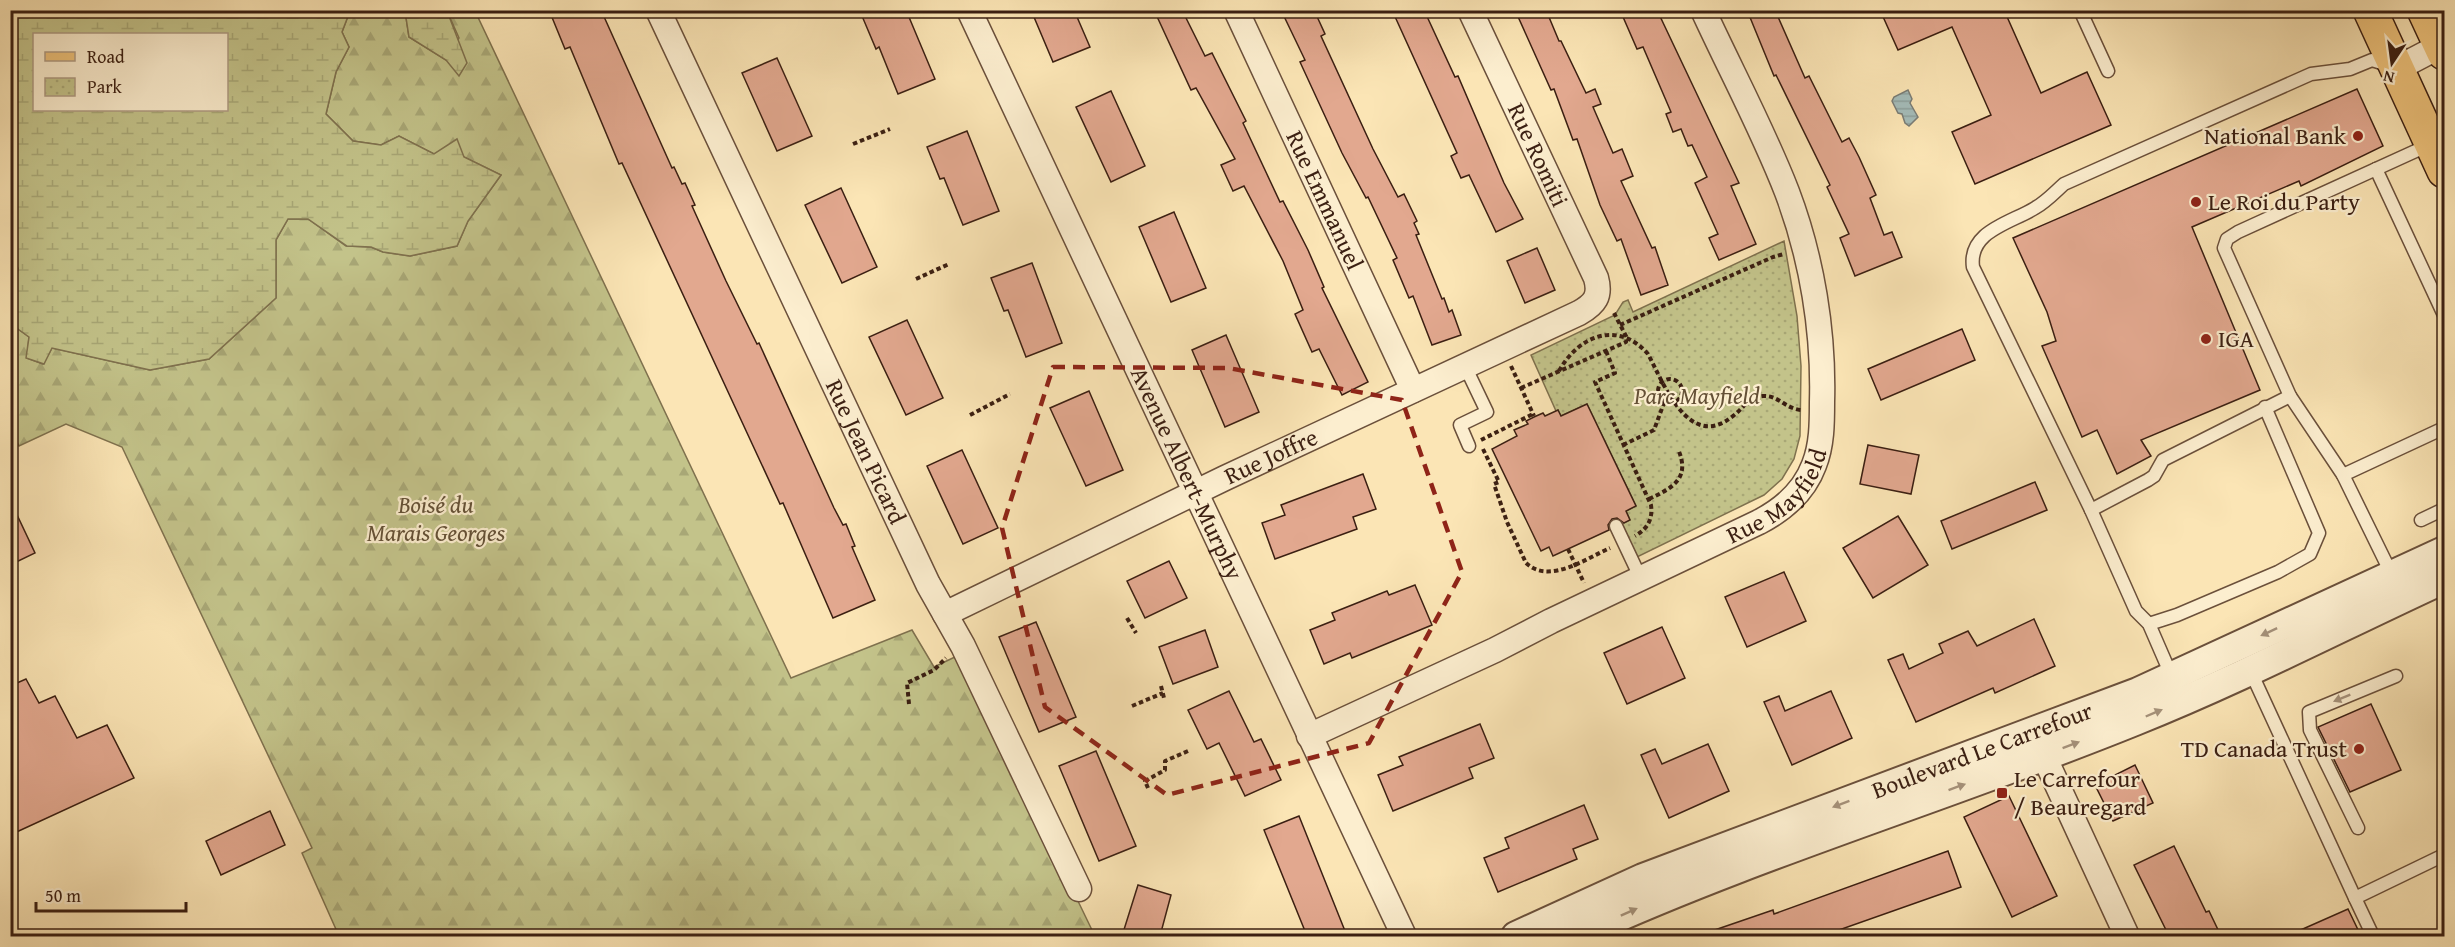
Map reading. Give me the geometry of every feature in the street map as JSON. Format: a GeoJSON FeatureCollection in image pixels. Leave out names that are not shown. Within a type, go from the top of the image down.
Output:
{"type":"FeatureCollection","features":[{"type":"Feature","properties":{"kind":"main road"},"geometry":{"type":"LineString","coordinates":[[2370,10],[2438,157]]}},
{"type":"Feature","properties":{"kind":"main road"},"geometry":{"type":"LineString","coordinates":[[2424,10],[2443,48]]}},
{"type":"Feature","properties":{"kind":"street","name":"Rue Jean Picard"},"geometry":{"type":"LineString","coordinates":[[658,10],[928,584],[969,658],[1079,889]]}},
{"type":"Feature","properties":{"kind":"street","name":"Avenue Albert-Murphy"},"geometry":{"type":"LineString","coordinates":[[969,10],[1404,936]]}},
{"type":"Feature","properties":{"kind":"street","name":"Rue Emmanuel"},"geometry":{"type":"LineString","coordinates":[[1236,10],[1413,390]]}},
{"type":"Feature","properties":{"kind":"street","name":"Rue Romiti"},"geometry":{"type":"LineString","coordinates":[[1470,10],[1596,278],[1605,306]]}},
{"type":"Feature","properties":{"kind":"street","name":"Rue Mayfield"},"geometry":{"type":"LineString","coordinates":[[1309,736],[1495,650],[1759,522],[1785,507],[1808,478],[1814,466],[1821,439],[1822,364],[1819,329],[1798,226],[1780,175],[1703,10]]}},
{"type":"Feature","properties":{"kind":"street"},"geometry":{"type":"LineString","coordinates":[[2398,68],[2443,48]]}},
{"type":"Feature","properties":{"kind":"street","name":"Rue Joffre"},"geometry":{"type":"LineString","coordinates":[[945,614],[1413,390],[1579,313],[1605,306]]}},
{"type":"Feature","properties":{"kind":"street","name":"Boulevard Le Carrefour"},"geometry":{"type":"LineString","coordinates":[[1576,936],[1635,909],[2178,688],[2397,587],[2445,551]]}},
{"type":"Feature","properties":{"kind":"street","name":"Boulevard Le Carrefour"},"geometry":{"type":"LineString","coordinates":[[2397,587],[2445,579]]}},
{"type":"Feature","properties":{"kind":"street"},"geometry":{"type":"LineString","coordinates":[[2038,744],[2127,936]]}},
{"type":"Feature","properties":{"kind":"street","name":"Boulevard Le Carrefour"},"geometry":{"type":"LineString","coordinates":[[1515,936],[1643,878],[2038,744]]}},
{"type":"Feature","properties":{"kind":"lane"},"geometry":{"type":"LineString","coordinates":[[2080,10],[2108,71]]}},
{"type":"Feature","properties":{"kind":"lane"},"geometry":{"type":"LineString","coordinates":[[2178,688],[2148,624],[2136,611],[2091,510],[1973,267],[1973,256],[1978,242],[1997,227],[2037,207],[2064,184],[2311,74],[2350,69],[2372,60],[2398,68]]}},
{"type":"Feature","properties":{"kind":"lane"},"geometry":{"type":"LineString","coordinates":[[2397,587],[2343,475],[2290,396],[2225,254],[2225,244],[2238,232],[2376,169],[2438,157]]}},
{"type":"Feature","properties":{"kind":"lane"},"geometry":{"type":"LineString","coordinates":[[2376,169],[2445,315]]}},
{"type":"Feature","properties":{"kind":"lane"},"geometry":{"type":"LineString","coordinates":[[1466,366],[1487,412],[1460,425],[1469,446]]}},
{"type":"Feature","properties":{"kind":"lane"},"geometry":{"type":"LineString","coordinates":[[2091,510],[2154,476],[2163,460],[2290,396]]}},
{"type":"Feature","properties":{"kind":"lane"},"geometry":{"type":"LineString","coordinates":[[2148,624],[2177,615],[2269,576],[2310,554],[2319,533],[2265,407]]}},
{"type":"Feature","properties":{"kind":"lane"},"geometry":{"type":"LineString","coordinates":[[2343,475],[2445,428]]}},
{"type":"Feature","properties":{"kind":"lane"},"geometry":{"type":"LineString","coordinates":[[2421,519],[2445,509]]}},
{"type":"Feature","properties":{"kind":"lane"},"geometry":{"type":"LineString","coordinates":[[1616,526],[1641,579]]}},
{"type":"Feature","properties":{"kind":"lane"},"geometry":{"type":"LineString","coordinates":[[2244,658],[2373,936]]}},
{"type":"Feature","properties":{"kind":"lane"},"geometry":{"type":"LineString","coordinates":[[2358,828],[2310,730],[2309,712],[2396,676]]}},
{"type":"Feature","properties":{"kind":"lane"},"geometry":{"type":"LineString","coordinates":[[2355,898],[2445,855]]}},
{"type":"Feature","properties":{"kind":"path"},"geometry":{"type":"LineString","coordinates":[[795,13],[805,10]]}},
{"type":"Feature","properties":{"kind":"path"},"geometry":{"type":"LineString","coordinates":[[853,144],[890,129]]}},
{"type":"Feature","properties":{"kind":"path"},"geometry":{"type":"LineString","coordinates":[[1620,325],[1773,257],[1789,253]]}},
{"type":"Feature","properties":{"kind":"path"},"geometry":{"type":"LineString","coordinates":[[916,279],[949,264]]}},
{"type":"Feature","properties":{"kind":"path"},"geometry":{"type":"LineString","coordinates":[[1605,306],[1627,338]]}},
{"type":"Feature","properties":{"kind":"path"},"geometry":{"type":"LineString","coordinates":[[1560,371],[1570,354],[1583,342],[1602,336],[1627,338],[1642,347],[1648,354],[1674,403],[1685,417],[1700,424],[1711,428],[1727,421],[1748,401],[1763,396],[1775,398],[1790,408],[1803,410]]}},
{"type":"Feature","properties":{"kind":"path"},"geometry":{"type":"LineString","coordinates":[[1521,388],[1626,342],[1627,338]]}},
{"type":"Feature","properties":{"kind":"path"},"geometry":{"type":"LineString","coordinates":[[1606,351],[1615,373],[1595,382],[1637,471],[1652,512],[1648,524],[1629,539]]}},
{"type":"Feature","properties":{"kind":"path"},"geometry":{"type":"LineString","coordinates":[[1509,363],[1534,416],[1479,441],[1499,482],[1494,484],[1507,522],[1526,563],[1537,570],[1551,572],[1575,564],[1616,545]]}},
{"type":"Feature","properties":{"kind":"path"},"geometry":{"type":"LineString","coordinates":[[1672,379],[1681,386],[1681,397],[1674,403],[1665,402],[1658,393],[1663,381],[1672,379]]}},
{"type":"Feature","properties":{"kind":"path"},"geometry":{"type":"LineString","coordinates":[[1623,445],[1654,430],[1668,392]]}},
{"type":"Feature","properties":{"kind":"path"},"geometry":{"type":"LineString","coordinates":[[969,415],[1010,394]]}},
{"type":"Feature","properties":{"kind":"path"},"geometry":{"type":"LineString","coordinates":[[1649,499],[1671,488],[1680,477],[1682,466],[1678,449]]}},
{"type":"Feature","properties":{"kind":"path"},"geometry":{"type":"LineString","coordinates":[[1568,549],[1585,585]]}},
{"type":"Feature","properties":{"kind":"path"},"geometry":{"type":"LineString","coordinates":[[1127,618],[1136,633]]}},
{"type":"Feature","properties":{"kind":"path"},"geometry":{"type":"LineString","coordinates":[[909,704],[908,683],[934,670],[947,657]]}},
{"type":"Feature","properties":{"kind":"path"},"geometry":{"type":"LineString","coordinates":[[1161,686],[1164,698]]}},
{"type":"Feature","properties":{"kind":"path"},"geometry":{"type":"LineString","coordinates":[[1132,706],[1163,693]]}},
{"type":"Feature","properties":{"kind":"path"},"geometry":{"type":"LineString","coordinates":[[1148,788],[1145,781],[1165,770],[1165,761],[1188,751]]}},
{"type":"Feature","properties":{"kind":"highlighted area"},"geometry":{"type":"Polygon","coordinates":[[[1053,367],[1228,368],[1402,400],[1462,572],[1369,743],[1167,795],[1045,707],[1002,528],[1053,367]]]}},
{"type":"Feature","properties":{"kind":"green space"},"geometry":{"type":"Polygon","coordinates":[[[11,10],[350,11],[342,32],[349,47],[336,72],[326,114],[353,141],[381,145],[399,136],[434,154],[457,139],[464,157],[501,175],[468,221],[457,246],[410,256],[383,252],[371,247],[347,246],[308,219],[288,219],[276,240],[276,298],[209,359],[150,370],[52,348],[44,364],[26,358],[29,337],[11,324],[18,268],[10,261],[11,10]]]}},
{"type":"Feature","properties":{"kind":"green space","name":"Boisé du Marais Georges"},"geometry":{"type":"Polygon","coordinates":[[[350,11],[405,11],[409,37],[446,60],[459,38],[447,11],[475,11],[791,678],[912,630],[934,667],[959,655],[1092,930],[1091,936],[339,936],[302,853],[312,848],[122,447],[66,424],[19,446],[11,429],[11,324],[29,337],[27,358],[43,364],[52,348],[150,370],[209,359],[276,298],[276,240],[288,219],[308,219],[346,246],[371,247],[383,252],[410,256],[457,246],[468,221],[501,175],[464,157],[434,154],[399,136],[381,145],[353,141],[326,114],[336,72],[349,47],[342,32],[350,11]]]}},
{"type":"Feature","properties":{"kind":"green space"},"geometry":{"type":"Polygon","coordinates":[[[405,11],[447,11],[467,63],[459,76],[446,60],[409,37],[405,11]]]}},
{"type":"Feature","properties":{"kind":"green space","name":"Parc Mayfield"},"geometry":{"type":"Polygon","coordinates":[[[1784,241],[1797,316],[1801,366],[1800,436],[1794,459],[1782,479],[1764,495],[1637,557],[1622,524],[1630,520],[1626,511],[1636,506],[1587,404],[1561,416],[1558,410],[1556,411],[1531,355],[1615,315],[1623,302],[1628,300],[1633,312],[1784,241]]]}},
{"type":"Feature","properties":{"kind":"water"},"geometry":{"type":"Polygon","coordinates":[[[1908,90],[1912,99],[1910,103],[1918,117],[1909,126],[1892,101],[1894,97],[1908,90]]]}},
{"type":"Feature","properties":{"kind":"building"},"geometry":{"type":"Polygon","coordinates":[[[549,10],[601,10],[672,168],[674,167],[682,184],[685,183],[695,205],[692,206],[726,281],[757,344],[759,343],[834,508],[843,525],[846,524],[855,546],[852,547],[875,600],[833,618],[783,503],[780,504],[622,163],[619,164],[570,47],[565,49],[549,10]]]}},
{"type":"Feature","properties":{"kind":"building"},"geometry":{"type":"Polygon","coordinates":[[[876,10],[906,10],[935,79],[898,94],[879,47],[876,49],[862,16],[876,10]]]}},
{"type":"Feature","properties":{"kind":"building"},"geometry":{"type":"Polygon","coordinates":[[[1031,10],[1074,10],[1090,47],[1053,62],[1031,10]]]}},
{"type":"Feature","properties":{"kind":"building"},"geometry":{"type":"Polygon","coordinates":[[[1154,10],[1182,10],[1205,56],[1212,53],[1246,121],[1243,123],[1280,202],[1283,201],[1308,250],[1324,287],[1322,288],[1368,382],[1342,395],[1319,349],[1312,352],[1295,314],[1303,310],[1283,261],[1244,186],[1233,191],[1221,165],[1235,159],[1196,88],[1191,90],[1154,10]]]}},
{"type":"Feature","properties":{"kind":"building"},"geometry":{"type":"Polygon","coordinates":[[[1281,10],[1314,10],[1325,34],[1321,36],[1373,149],[1398,197],[1404,194],[1417,221],[1414,223],[1419,234],[1416,235],[1442,299],[1444,298],[1449,312],[1452,310],[1461,335],[1432,345],[1413,296],[1409,298],[1393,260],[1397,258],[1368,197],[1366,198],[1342,153],[1300,62],[1305,60],[1281,10]]]}},
{"type":"Feature","properties":{"kind":"building"},"geometry":{"type":"Polygon","coordinates":[[[1392,10],[1424,10],[1455,77],[1458,76],[1504,183],[1523,219],[1496,232],[1469,175],[1461,178],[1451,156],[1457,153],[1392,10]]]}},
{"type":"Feature","properties":{"kind":"building"},"geometry":{"type":"Polygon","coordinates":[[[1515,10],[1546,10],[1586,93],[1595,89],[1601,104],[1593,107],[1613,153],[1622,149],[1633,176],[1621,181],[1652,248],[1655,247],[1668,285],[1641,295],[1621,239],[1617,241],[1600,205],[1577,139],[1573,140],[1554,89],[1551,90],[1515,10]]]}},
{"type":"Feature","properties":{"kind":"building"},"geometry":{"type":"Polygon","coordinates":[[[1620,10],[1657,10],[1739,183],[1731,186],[1756,244],[1719,260],[1709,238],[1718,234],[1695,183],[1707,177],[1692,145],[1688,146],[1681,129],[1673,132],[1666,114],[1671,112],[1643,47],[1637,49],[1620,10]]]}},
{"type":"Feature","properties":{"kind":"building"},"geometry":{"type":"Polygon","coordinates":[[[1747,10],[1775,10],[1805,78],[1809,76],[1842,142],[1849,138],[1859,157],[1876,195],[1870,198],[1884,235],[1892,232],[1902,257],[1855,276],[1840,238],[1849,234],[1827,187],[1830,185],[1776,75],[1774,76],[1747,10]]]}},
{"type":"Feature","properties":{"kind":"building"},"geometry":{"type":"Polygon","coordinates":[[[1880,10],[2004,10],[2041,93],[2087,72],[2111,125],[1975,184],[1952,132],[1991,115],[1952,27],[1898,50],[1880,10]]]}},
{"type":"Feature","properties":{"kind":"building"},"geometry":{"type":"Polygon","coordinates":[[[777,58],[812,136],[777,151],[742,73],[777,58]]]}},
{"type":"Feature","properties":{"kind":"building"},"geometry":{"type":"Polygon","coordinates":[[[2357,89],[2383,146],[2301,186],[2299,181],[2192,227],[2260,390],[2141,440],[2151,456],[2117,474],[2097,430],[2082,437],[2042,346],[2056,341],[2047,312],[2013,238],[2357,89]]]}},
{"type":"Feature","properties":{"kind":"building"},"geometry":{"type":"Polygon","coordinates":[[[1111,91],[1145,166],[1111,182],[1076,107],[1111,91]]]}},
{"type":"Feature","properties":{"kind":"building"},"geometry":{"type":"Polygon","coordinates":[[[967,131],[999,211],[963,225],[944,178],[940,179],[927,147],[967,131]]]}},
{"type":"Feature","properties":{"kind":"building"},"geometry":{"type":"Polygon","coordinates":[[[841,188],[877,267],[842,283],[805,205],[841,188]]]}},
{"type":"Feature","properties":{"kind":"building"},"geometry":{"type":"Polygon","coordinates":[[[1174,212],[1206,288],[1171,302],[1139,227],[1174,212]]]}},
{"type":"Feature","properties":{"kind":"building"},"geometry":{"type":"Polygon","coordinates":[[[1537,248],[1555,290],[1525,303],[1507,261],[1537,248]]]}},
{"type":"Feature","properties":{"kind":"building"},"geometry":{"type":"Polygon","coordinates":[[[1032,263],[1062,343],[1026,357],[1008,310],[1004,311],[991,278],[1032,263]]]}},
{"type":"Feature","properties":{"kind":"building"},"geometry":{"type":"Polygon","coordinates":[[[907,320],[943,398],[906,415],[869,337],[907,320]]]}},
{"type":"Feature","properties":{"kind":"building"},"geometry":{"type":"Polygon","coordinates":[[[1962,329],[1975,360],[1881,400],[1868,369],[1962,329]]]}},
{"type":"Feature","properties":{"kind":"building"},"geometry":{"type":"Polygon","coordinates":[[[1226,335],[1259,412],[1225,427],[1192,350],[1226,335]]]}},
{"type":"Feature","properties":{"kind":"building"},"geometry":{"type":"Polygon","coordinates":[[[1089,391],[1123,470],[1086,486],[1050,408],[1089,391]]]}},
{"type":"Feature","properties":{"kind":"building"},"geometry":{"type":"Polygon","coordinates":[[[1587,404],[1636,506],[1626,511],[1630,520],[1624,523],[1617,518],[1612,519],[1608,525],[1609,530],[1553,556],[1549,547],[1541,551],[1492,449],[1517,436],[1514,430],[1528,424],[1526,421],[1534,417],[1543,413],[1545,416],[1558,410],[1561,416],[1587,404]]]}},
{"type":"Feature","properties":{"kind":"building"},"geometry":{"type":"Polygon","coordinates":[[[1868,445],[1919,455],[1911,494],[1860,484],[1868,445]]]}},
{"type":"Feature","properties":{"kind":"building"},"geometry":{"type":"Polygon","coordinates":[[[962,450],[998,528],[963,544],[927,466],[962,450]]]}},
{"type":"Feature","properties":{"kind":"building"},"geometry":{"type":"Polygon","coordinates":[[[1363,474],[1376,509],[1353,517],[1357,529],[1275,559],[1262,523],[1285,515],[1281,505],[1363,474]]]}},
{"type":"Feature","properties":{"kind":"building"},"geometry":{"type":"Polygon","coordinates":[[[2035,482],[2047,510],[1952,549],[1941,521],[2035,482]]]}},
{"type":"Feature","properties":{"kind":"building"},"geometry":{"type":"Polygon","coordinates":[[[10,500],[35,553],[10,565],[10,500]]]}},
{"type":"Feature","properties":{"kind":"building"},"geometry":{"type":"Polygon","coordinates":[[[1898,516],[1928,565],[1873,598],[1843,548],[1898,516]]]}},
{"type":"Feature","properties":{"kind":"building"},"geometry":{"type":"Polygon","coordinates":[[[1169,561],[1187,598],[1145,618],[1127,581],[1169,561]]]}},
{"type":"Feature","properties":{"kind":"building"},"geometry":{"type":"Polygon","coordinates":[[[1784,572],[1806,621],[1747,647],[1725,597],[1784,572]]]}},
{"type":"Feature","properties":{"kind":"building"},"geometry":{"type":"Polygon","coordinates":[[[1415,585],[1432,625],[1352,658],[1350,653],[1324,664],[1310,630],[1335,620],[1332,613],[1387,591],[1389,595],[1415,585]]]}},
{"type":"Feature","properties":{"kind":"building"},"geometry":{"type":"Polygon","coordinates":[[[2034,619],[2055,666],[1995,693],[1993,688],[1916,722],[1888,660],[1903,654],[1909,669],[1943,653],[1939,644],[1968,631],[1977,646],[2034,619]]]}},
{"type":"Feature","properties":{"kind":"building"},"geometry":{"type":"Polygon","coordinates":[[[1036,622],[1076,717],[1039,732],[999,637],[1036,622]]]}},
{"type":"Feature","properties":{"kind":"building"},"geometry":{"type":"Polygon","coordinates":[[[1662,627],[1685,678],[1627,704],[1604,653],[1662,627]]]}},
{"type":"Feature","properties":{"kind":"building"},"geometry":{"type":"Polygon","coordinates":[[[1205,630],[1218,667],[1173,684],[1159,647],[1205,630]]]}},
{"type":"Feature","properties":{"kind":"building"},"geometry":{"type":"Polygon","coordinates":[[[26,679],[39,703],[55,696],[77,738],[107,725],[134,778],[10,835],[10,686],[26,679]]]}},
{"type":"Feature","properties":{"kind":"building"},"geometry":{"type":"Polygon","coordinates":[[[1229,691],[1254,742],[1261,739],[1281,780],[1245,796],[1219,743],[1207,749],[1188,710],[1229,691]]]}},
{"type":"Feature","properties":{"kind":"building"},"geometry":{"type":"Polygon","coordinates":[[[1831,691],[1852,738],[1792,765],[1764,702],[1779,696],[1785,711],[1831,691]]]}},
{"type":"Feature","properties":{"kind":"building","name":"TD Canada Trust"},"geometry":{"type":"Polygon","coordinates":[[[2371,704],[2401,770],[2350,792],[2318,727],[2371,704]]]}},
{"type":"Feature","properties":{"kind":"building"},"geometry":{"type":"Polygon","coordinates":[[[1480,724],[1494,758],[1469,768],[1473,778],[1393,811],[1378,775],[1403,765],[1399,757],[1480,724]]]}},
{"type":"Feature","properties":{"kind":"building"},"geometry":{"type":"Polygon","coordinates":[[[1708,744],[1729,791],[1669,818],[1641,755],[1655,749],[1662,764],[1708,744]]]}},
{"type":"Feature","properties":{"kind":"building"},"geometry":{"type":"Polygon","coordinates":[[[1096,751],[1136,846],[1099,861],[1059,766],[1096,751]]]}},
{"type":"Feature","properties":{"kind":"building"},"geometry":{"type":"Polygon","coordinates":[[[2135,765],[2153,803],[2113,821],[2095,785],[2135,765]]]}},
{"type":"Feature","properties":{"kind":"building"},"geometry":{"type":"Polygon","coordinates":[[[2009,796],[2057,896],[2012,917],[1964,817],[2009,796]]]}},
{"type":"Feature","properties":{"kind":"building"},"geometry":{"type":"Polygon","coordinates":[[[1584,805],[1598,839],[1573,849],[1577,859],[1498,892],[1484,858],[1509,848],[1505,838],[1584,805]]]}},
{"type":"Feature","properties":{"kind":"building"},"geometry":{"type":"Polygon","coordinates":[[[270,811],[285,845],[221,875],[206,841],[270,811]]]}},
{"type":"Feature","properties":{"kind":"building"},"geometry":{"type":"Polygon","coordinates":[[[1299,816],[1347,936],[1307,936],[1264,830],[1299,816]]]}},
{"type":"Feature","properties":{"kind":"building"},"geometry":{"type":"Polygon","coordinates":[[[2174,846],[2206,912],[2209,911],[2221,936],[2169,936],[2134,865],[2174,846]]]}},
{"type":"Feature","properties":{"kind":"building"},"geometry":{"type":"Polygon","coordinates":[[[1948,851],[1961,887],[1822,936],[1704,936],[1703,934],[1773,910],[1774,914],[1948,851]]]}},
{"type":"Feature","properties":{"kind":"building"},"geometry":{"type":"Polygon","coordinates":[[[1138,885],[1171,895],[1160,936],[1122,936],[1138,885]]]}},
{"type":"Feature","properties":{"kind":"building"},"geometry":{"type":"Polygon","coordinates":[[[2348,909],[2361,936],[2287,936],[2348,909]]]}},
{"type":"Feature","properties":{"kind":"place","name":"National Bank"},"geometry":{"type":"Point","coordinates":[2358,136]}},
{"type":"Feature","properties":{"kind":"place","name":"Le Roi du Party"},"geometry":{"type":"Point","coordinates":[2196,202]}},
{"type":"Feature","properties":{"kind":"place","name":"IGA"},"geometry":{"type":"Point","coordinates":[2206,339]}},
{"type":"Feature","properties":{"kind":"place","name":"TD Canada Trust"},"geometry":{"type":"Point","coordinates":[2359,749]}},
{"type":"Feature","properties":{"kind":"place","name":"Le Carrefour / Beauregard"},"geometry":{"type":"Point","coordinates":[2002,793]}}]}
